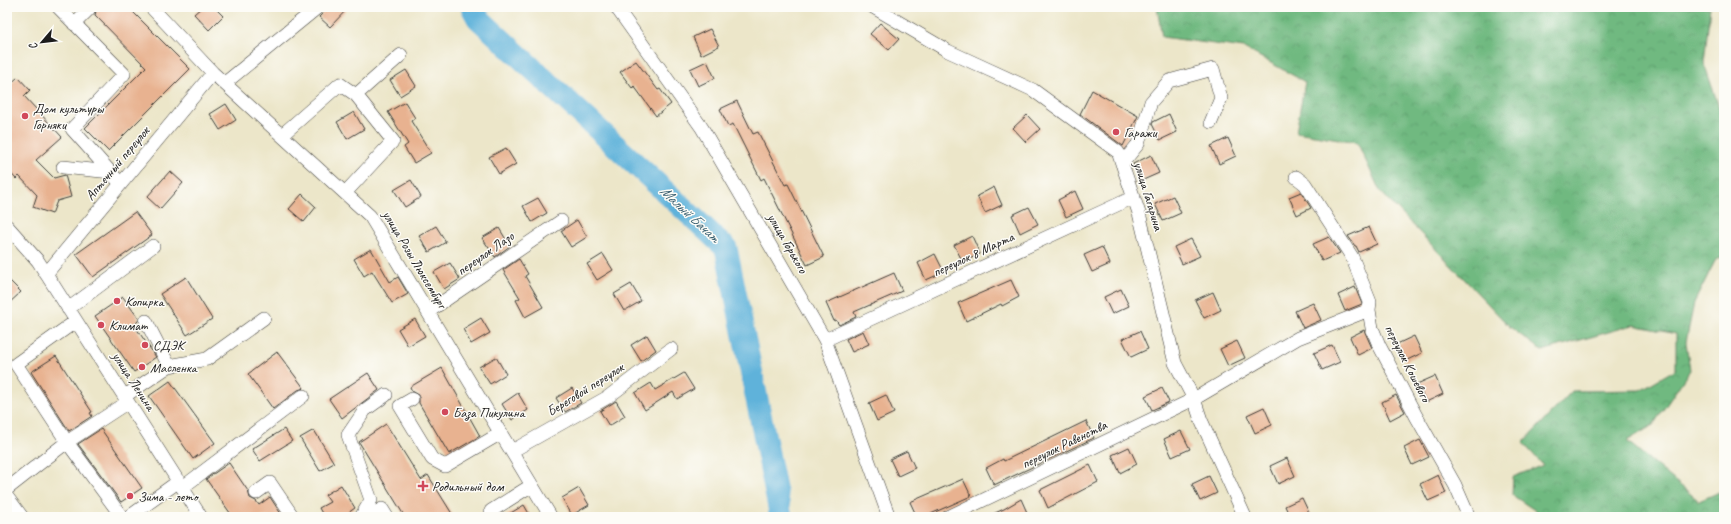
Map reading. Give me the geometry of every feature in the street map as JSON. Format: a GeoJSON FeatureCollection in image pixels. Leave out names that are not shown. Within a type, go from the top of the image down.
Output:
{"type":"FeatureCollection","features":[{"type":"Feature","properties":{"kind":"street"},"geometry":{"type":"LineString","coordinates":[[58,7],[124,74],[72,129],[121,184]]}},
{"type":"Feature","properties":{"kind":"street","name":"улица Розы Люксембург"},"geometry":{"type":"LineString","coordinates":[[151,7],[213,72],[370,216],[551,517]]}},
{"type":"Feature","properties":{"kind":"street"},"geometry":{"type":"LineString","coordinates":[[225,83],[318,7]]}},
{"type":"Feature","properties":{"kind":"street","name":"улица Горького"},"geometry":{"type":"LineString","coordinates":[[616,7],[702,128],[825,340],[889,517]]}},
{"type":"Feature","properties":{"kind":"street","name":"улица Гагарина"},"geometry":{"type":"LineString","coordinates":[[873,7],[948,51],[1033,90],[1118,152],[1139,213],[1175,363],[1194,399],[1201,420],[1245,517]]}},
{"type":"Feature","properties":{"kind":"street"},"geometry":{"type":"LineString","coordinates":[[74,24],[89,9]]}},
{"type":"Feature","properties":{"kind":"street"},"geometry":{"type":"LineString","coordinates":[[356,95],[401,55]]}},
{"type":"Feature","properties":{"kind":"street"},"geometry":{"type":"LineString","coordinates":[[1122,164],[1138,144],[1151,102],[1169,81],[1213,69],[1220,98],[1211,122]]}},
{"type":"Feature","properties":{"kind":"street","name":"Аптечный переулок"},"geometry":{"type":"LineString","coordinates":[[46,274],[213,72]]}},
{"type":"Feature","properties":{"kind":"street"},"geometry":{"type":"LineString","coordinates":[[282,135],[340,84],[356,95],[393,141],[345,193]]}},
{"type":"Feature","properties":{"kind":"street"},"geometry":{"type":"LineString","coordinates":[[63,167],[111,172]]}},
{"type":"Feature","properties":{"kind":"street","name":"переулок Кошевого"},"geometry":{"type":"LineString","coordinates":[[1296,177],[1305,184],[1352,257],[1370,302],[1369,310],[1372,328],[1379,345],[1416,416],[1456,484],[1470,517]]}},
{"type":"Feature","properties":{"kind":"street","name":"переулок 8 Марта"},"geometry":{"type":"LineString","coordinates":[[825,340],[1134,197]]}},
{"type":"Feature","properties":{"kind":"street","name":"переулок Лазо"},"geometry":{"type":"LineString","coordinates":[[428,312],[561,221]]}},
{"type":"Feature","properties":{"kind":"street","name":"улица Ленина"},"geometry":{"type":"LineString","coordinates":[[7,226],[38,261],[201,517]]}},
{"type":"Feature","properties":{"kind":"street"},"geometry":{"type":"LineString","coordinates":[[68,309],[153,246]]}},
{"type":"Feature","properties":{"kind":"street"},"geometry":{"type":"LineString","coordinates":[[1194,399],[1298,338],[1369,310]]}},
{"type":"Feature","properties":{"kind":"street"},"geometry":{"type":"LineString","coordinates":[[7,489],[169,366],[207,359],[264,318]]}},
{"type":"Feature","properties":{"kind":"street"},"geometry":{"type":"LineString","coordinates":[[76,321],[16,364],[67,442],[122,517]]}},
{"type":"Feature","properties":{"kind":"street"},"geometry":{"type":"LineString","coordinates":[[146,321],[169,366]]}},
{"type":"Feature","properties":{"kind":"street","name":"Береговой переулок"},"geometry":{"type":"LineString","coordinates":[[512,451],[608,397],[671,349]]}},
{"type":"Feature","properties":{"kind":"street"},"geometry":{"type":"LineString","coordinates":[[361,517],[371,500],[348,435],[365,410],[386,395]]}},
{"type":"Feature","properties":{"kind":"street"},"geometry":{"type":"LineString","coordinates":[[129,517],[181,484],[302,396]]}},
{"type":"Feature","properties":{"kind":"street"},"geometry":{"type":"LineString","coordinates":[[412,399],[400,406],[432,459],[445,466],[501,433]]}},
{"type":"Feature","properties":{"kind":"street","name":"переулок Равенства"},"geometry":{"type":"LineString","coordinates":[[948,517],[1194,399]]}},
{"type":"Feature","properties":{"kind":"street"},"geometry":{"type":"LineString","coordinates":[[256,493],[270,483],[294,517]]}},
{"type":"Feature","properties":{"kind":"street"},"geometry":{"type":"LineString","coordinates":[[490,511],[532,485]]}},
{"type":"Feature","properties":{"kind":"street"},"geometry":{"type":"LineString","coordinates":[[7,496],[22,517]]}},
{"type":"Feature","properties":{"kind":"street"},"geometry":{"type":"LineString","coordinates":[[369,517],[382,509],[387,517]]}},
{"type":"Feature","properties":{"kind":"green space"},"geometry":{"type":"Polygon","coordinates":[[[1157,7],[1519,7],[1535,14],[1536,7],[1710,7],[1704,63],[1724,122],[1724,256],[1715,261],[1694,303],[1686,342],[1690,370],[1653,425],[1627,441],[1699,501],[1724,490],[1724,517],[1545,517],[1512,495],[1513,477],[1543,465],[1523,443],[1572,391],[1640,390],[1676,369],[1676,334],[1633,325],[1542,351],[1510,327],[1380,191],[1357,142],[1296,132],[1305,82],[1244,48],[1162,37],[1157,7]]]}},
{"type":"Feature","properties":{"kind":"building"},"geometry":{"type":"Polygon","coordinates":[[[97,7],[128,7],[190,69],[108,151],[85,128],[146,67],[95,15],[97,7]]]}},
{"type":"Feature","properties":{"kind":"building"},"geometry":{"type":"Polygon","coordinates":[[[202,7],[214,7],[223,16],[209,30],[194,14],[202,7]]]}},
{"type":"Feature","properties":{"kind":"building"},"geometry":{"type":"Polygon","coordinates":[[[326,7],[349,7],[330,27],[319,17],[326,7]]]}},
{"type":"Feature","properties":{"kind":"building"},"geometry":{"type":"Polygon","coordinates":[[[880,23],[899,39],[889,50],[870,34],[880,23]]]}},
{"type":"Feature","properties":{"kind":"building"},"geometry":{"type":"Polygon","coordinates":[[[710,29],[719,46],[701,55],[693,37],[710,29]]]}},
{"type":"Feature","properties":{"kind":"building"},"geometry":{"type":"Polygon","coordinates":[[[636,61],[658,90],[660,89],[671,104],[656,116],[634,86],[632,88],[620,72],[636,61]]]}},
{"type":"Feature","properties":{"kind":"building"},"geometry":{"type":"Polygon","coordinates":[[[707,61],[715,78],[698,86],[690,69],[707,61]]]}},
{"type":"Feature","properties":{"kind":"building"},"geometry":{"type":"Polygon","coordinates":[[[406,70],[416,86],[400,96],[390,80],[406,70]]]}},
{"type":"Feature","properties":{"kind":"building","name":"Дом культуры Горняки"},"geometry":{"type":"Polygon","coordinates":[[[18,77],[30,90],[24,96],[62,137],[36,160],[54,178],[65,175],[71,197],[57,201],[52,214],[33,207],[37,195],[19,176],[16,179],[7,169],[7,87],[18,77]]]}},
{"type":"Feature","properties":{"kind":"building","name":"Гаражи"},"geometry":{"type":"Polygon","coordinates":[[[1092,90],[1138,116],[1123,146],[1080,114],[1092,90]]]}},
{"type":"Feature","properties":{"kind":"building"},"geometry":{"type":"Polygon","coordinates":[[[737,101],[753,134],[758,132],[785,185],[788,184],[824,257],[807,265],[764,178],[761,180],[733,124],[728,126],[720,109],[737,101]]]}},
{"type":"Feature","properties":{"kind":"building"},"geometry":{"type":"Polygon","coordinates":[[[405,102],[415,118],[411,121],[431,153],[414,163],[404,147],[408,144],[388,112],[405,102]]]}},
{"type":"Feature","properties":{"kind":"building"},"geometry":{"type":"Polygon","coordinates":[[[226,104],[236,120],[220,130],[210,114],[226,104]]]}},
{"type":"Feature","properties":{"kind":"building"},"geometry":{"type":"Polygon","coordinates":[[[354,112],[364,129],[347,139],[337,122],[354,112]]]}},
{"type":"Feature","properties":{"kind":"building"},"geometry":{"type":"Polygon","coordinates":[[[1169,114],[1177,132],[1160,140],[1152,124],[1153,122],[1169,114]]]}},
{"type":"Feature","properties":{"kind":"building"},"geometry":{"type":"Polygon","coordinates":[[[1027,115],[1040,129],[1026,142],[1013,128],[1027,115]]]}},
{"type":"Feature","properties":{"kind":"building"},"geometry":{"type":"Polygon","coordinates":[[[1228,138],[1236,156],[1219,164],[1211,146],[1228,138]]]}},
{"type":"Feature","properties":{"kind":"building"},"geometry":{"type":"Polygon","coordinates":[[[506,148],[516,164],[499,174],[489,157],[506,148]]]}},
{"type":"Feature","properties":{"kind":"building"},"geometry":{"type":"Polygon","coordinates":[[[1151,155],[1159,173],[1141,181],[1133,164],[1151,155]]]}},
{"type":"Feature","properties":{"kind":"building"},"geometry":{"type":"Polygon","coordinates":[[[170,171],[183,183],[160,209],[147,197],[170,171]]]}},
{"type":"Feature","properties":{"kind":"building"},"geometry":{"type":"Polygon","coordinates":[[[411,180],[421,197],[405,207],[394,190],[411,180]]]}},
{"type":"Feature","properties":{"kind":"building"},"geometry":{"type":"Polygon","coordinates":[[[994,187],[1002,205],[985,213],[977,196],[994,187]]]}},
{"type":"Feature","properties":{"kind":"building"},"geometry":{"type":"Polygon","coordinates":[[[1075,191],[1083,209],[1066,217],[1058,200],[1075,191]]]}},
{"type":"Feature","properties":{"kind":"building"},"geometry":{"type":"Polygon","coordinates":[[[1301,192],[1311,208],[1297,215],[1289,197],[1301,192]]]}},
{"type":"Feature","properties":{"kind":"building"},"geometry":{"type":"Polygon","coordinates":[[[302,194],[316,207],[304,222],[289,209],[302,194]]]}},
{"type":"Feature","properties":{"kind":"building"},"geometry":{"type":"Polygon","coordinates":[[[1173,196],[1181,213],[1163,221],[1155,204],[1173,196]]]}},
{"type":"Feature","properties":{"kind":"building"},"geometry":{"type":"Polygon","coordinates":[[[538,198],[547,213],[532,222],[523,206],[538,198]]]}},
{"type":"Feature","properties":{"kind":"building"},"geometry":{"type":"Polygon","coordinates":[[[1029,207],[1038,224],[1020,233],[1012,215],[1029,207]]]}},
{"type":"Feature","properties":{"kind":"building"},"geometry":{"type":"Polygon","coordinates":[[[135,212],[152,235],[93,277],[76,254],[135,212]]]}},
{"type":"Feature","properties":{"kind":"building"},"geometry":{"type":"Polygon","coordinates":[[[577,220],[587,237],[571,247],[561,231],[577,220]]]}},
{"type":"Feature","properties":{"kind":"building"},"geometry":{"type":"Polygon","coordinates":[[[436,226],[446,242],[429,252],[419,236],[436,226]]]}},
{"type":"Feature","properties":{"kind":"building"},"geometry":{"type":"Polygon","coordinates":[[[1369,227],[1377,244],[1359,252],[1348,236],[1369,227]]]}},
{"type":"Feature","properties":{"kind":"building"},"geometry":{"type":"Polygon","coordinates":[[[499,228],[510,246],[495,257],[482,238],[499,228]]]}},
{"type":"Feature","properties":{"kind":"building"},"geometry":{"type":"Polygon","coordinates":[[[972,236],[980,254],[963,262],[954,245],[972,236]]]}},
{"type":"Feature","properties":{"kind":"building"},"geometry":{"type":"Polygon","coordinates":[[[1329,237],[1340,253],[1322,261],[1313,244],[1329,237]]]}},
{"type":"Feature","properties":{"kind":"building"},"geometry":{"type":"Polygon","coordinates":[[[1191,239],[1200,256],[1182,264],[1174,247],[1191,239]]]}},
{"type":"Feature","properties":{"kind":"building"},"geometry":{"type":"Polygon","coordinates":[[[1102,247],[1110,264],[1092,272],[1084,255],[1102,247]]]}},
{"type":"Feature","properties":{"kind":"building"},"geometry":{"type":"Polygon","coordinates":[[[371,249],[390,282],[398,277],[408,294],[392,303],[372,271],[364,276],[354,259],[371,249]]]}},
{"type":"Feature","properties":{"kind":"building"},"geometry":{"type":"Polygon","coordinates":[[[603,254],[613,270],[597,280],[587,264],[603,254]]]}},
{"type":"Feature","properties":{"kind":"building"},"geometry":{"type":"Polygon","coordinates":[[[935,254],[944,272],[926,280],[918,263],[935,254]]]}},
{"type":"Feature","properties":{"kind":"building"},"geometry":{"type":"Polygon","coordinates":[[[519,259],[528,274],[525,276],[543,307],[525,317],[516,300],[520,298],[503,270],[519,259]]]}},
{"type":"Feature","properties":{"kind":"building"},"geometry":{"type":"Polygon","coordinates":[[[450,263],[460,279],[444,289],[434,272],[450,263]]]}},
{"type":"Feature","properties":{"kind":"building"},"geometry":{"type":"Polygon","coordinates":[[[894,273],[902,291],[854,312],[856,317],[839,325],[836,320],[834,321],[826,303],[894,273]]]}},
{"type":"Feature","properties":{"kind":"building"},"geometry":{"type":"Polygon","coordinates":[[[186,277],[212,319],[187,335],[160,294],[186,277]]]}},
{"type":"Feature","properties":{"kind":"building"},"geometry":{"type":"Polygon","coordinates":[[[7,278],[21,292],[7,305],[7,278]]]}},
{"type":"Feature","properties":{"kind":"building"},"geometry":{"type":"Polygon","coordinates":[[[1011,280],[1019,297],[966,321],[958,303],[1011,280]]]}},
{"type":"Feature","properties":{"kind":"building"},"geometry":{"type":"Polygon","coordinates":[[[631,284],[641,301],[624,311],[614,294],[631,284]]]}},
{"type":"Feature","properties":{"kind":"building"},"geometry":{"type":"Polygon","coordinates":[[[1355,287],[1362,304],[1345,311],[1338,295],[1355,287]]]}},
{"type":"Feature","properties":{"kind":"building"},"geometry":{"type":"Polygon","coordinates":[[[1121,289],[1129,306],[1112,314],[1104,297],[1121,289]]]}},
{"type":"Feature","properties":{"kind":"building"},"geometry":{"type":"Polygon","coordinates":[[[1213,292],[1221,310],[1204,318],[1195,300],[1213,292]]]}},
{"type":"Feature","properties":{"kind":"building"},"geometry":{"type":"Polygon","coordinates":[[[123,297],[139,319],[134,325],[156,357],[134,372],[95,316],[123,297]]]}},
{"type":"Feature","properties":{"kind":"building"},"geometry":{"type":"Polygon","coordinates":[[[1313,303],[1321,320],[1303,328],[1295,311],[1313,303]]]}},
{"type":"Feature","properties":{"kind":"building"},"geometry":{"type":"Polygon","coordinates":[[[481,318],[490,333],[471,344],[463,329],[481,318]]]}},
{"type":"Feature","properties":{"kind":"building"},"geometry":{"type":"Polygon","coordinates":[[[415,319],[425,336],[408,346],[398,329],[415,319]]]}},
{"type":"Feature","properties":{"kind":"building"},"geometry":{"type":"Polygon","coordinates":[[[1364,330],[1372,348],[1358,355],[1350,337],[1364,330]]]}},
{"type":"Feature","properties":{"kind":"building"},"geometry":{"type":"Polygon","coordinates":[[[863,331],[869,344],[852,352],[846,339],[863,331]]]}},
{"type":"Feature","properties":{"kind":"building"},"geometry":{"type":"Polygon","coordinates":[[[1140,331],[1148,349],[1131,357],[1122,339],[1140,331]]]}},
{"type":"Feature","properties":{"kind":"building"},"geometry":{"type":"Polygon","coordinates":[[[647,335],[656,350],[641,361],[631,345],[647,335]]]}},
{"type":"Feature","properties":{"kind":"building"},"geometry":{"type":"Polygon","coordinates":[[[1414,336],[1422,353],[1405,361],[1397,344],[1414,336]]]}},
{"type":"Feature","properties":{"kind":"building"},"geometry":{"type":"Polygon","coordinates":[[[1237,341],[1245,358],[1228,366],[1220,349],[1237,341]]]}},
{"type":"Feature","properties":{"kind":"building"},"geometry":{"type":"Polygon","coordinates":[[[1332,345],[1340,362],[1322,370],[1314,353],[1332,345]]]}},
{"type":"Feature","properties":{"kind":"building"},"geometry":{"type":"Polygon","coordinates":[[[277,352],[304,388],[298,390],[273,409],[248,374],[277,352]]]}},
{"type":"Feature","properties":{"kind":"building"},"geometry":{"type":"Polygon","coordinates":[[[56,356],[92,412],[90,413],[92,416],[69,431],[31,372],[56,356]]]}},
{"type":"Feature","properties":{"kind":"building"},"geometry":{"type":"Polygon","coordinates":[[[496,357],[506,374],[490,384],[479,367],[496,357]]]}},
{"type":"Feature","properties":{"kind":"building","name":"База Пикулина"},"geometry":{"type":"Polygon","coordinates":[[[442,368],[480,436],[449,454],[419,403],[419,395],[412,391],[410,387],[442,368]]]}},
{"type":"Feature","properties":{"kind":"building"},"geometry":{"type":"Polygon","coordinates":[[[368,373],[379,390],[342,418],[329,399],[368,373]]]}},
{"type":"Feature","properties":{"kind":"building"},"geometry":{"type":"Polygon","coordinates":[[[684,373],[694,389],[677,399],[673,392],[645,410],[635,393],[651,383],[655,390],[684,373]]]}},
{"type":"Feature","properties":{"kind":"building"},"geometry":{"type":"Polygon","coordinates":[[[1435,376],[1443,394],[1426,402],[1417,384],[1435,376]]]}},
{"type":"Feature","properties":{"kind":"building"},"geometry":{"type":"Polygon","coordinates":[[[170,381],[215,443],[193,459],[149,396],[170,381]]]}},
{"type":"Feature","properties":{"kind":"building"},"geometry":{"type":"Polygon","coordinates":[[[572,388],[581,403],[565,412],[556,398],[572,388]]]}},
{"type":"Feature","properties":{"kind":"building"},"geometry":{"type":"Polygon","coordinates":[[[1162,388],[1169,402],[1152,410],[1145,396],[1162,388]]]}},
{"type":"Feature","properties":{"kind":"building"},"geometry":{"type":"Polygon","coordinates":[[[518,393],[528,410],[512,420],[502,404],[518,393]]]}},
{"type":"Feature","properties":{"kind":"building"},"geometry":{"type":"Polygon","coordinates":[[[886,395],[894,413],[877,421],[869,403],[886,395]]]}},
{"type":"Feature","properties":{"kind":"building"},"geometry":{"type":"Polygon","coordinates":[[[1396,395],[1405,412],[1390,420],[1382,402],[1396,395]]]}},
{"type":"Feature","properties":{"kind":"building"},"geometry":{"type":"Polygon","coordinates":[[[616,401],[625,416],[609,426],[600,411],[616,401]]]}},
{"type":"Feature","properties":{"kind":"building"},"geometry":{"type":"Polygon","coordinates":[[[1264,407],[1272,425],[1255,433],[1247,415],[1264,407]]]}},
{"type":"Feature","properties":{"kind":"building"},"geometry":{"type":"Polygon","coordinates":[[[1086,421],[1094,438],[994,485],[986,468],[1003,459],[1004,461],[1086,421]]]}},
{"type":"Feature","properties":{"kind":"building"},"geometry":{"type":"Polygon","coordinates":[[[386,424],[421,480],[428,475],[454,517],[405,517],[359,442],[386,424]]]}},
{"type":"Feature","properties":{"kind":"building"},"geometry":{"type":"Polygon","coordinates":[[[101,429],[142,488],[121,502],[78,444],[101,429]]]}},
{"type":"Feature","properties":{"kind":"building"},"geometry":{"type":"Polygon","coordinates":[[[284,429],[292,441],[260,461],[252,449],[284,429]]]}},
{"type":"Feature","properties":{"kind":"building"},"geometry":{"type":"Polygon","coordinates":[[[314,430],[334,463],[320,471],[300,438],[314,430]]]}},
{"type":"Feature","properties":{"kind":"building"},"geometry":{"type":"Polygon","coordinates":[[[1181,431],[1190,449],[1172,457],[1164,439],[1181,431]]]}},
{"type":"Feature","properties":{"kind":"building"},"geometry":{"type":"Polygon","coordinates":[[[1420,440],[1429,457],[1412,465],[1404,448],[1420,440]]]}},
{"type":"Feature","properties":{"kind":"building"},"geometry":{"type":"Polygon","coordinates":[[[1129,447],[1137,464],[1120,473],[1112,455],[1129,447]]]}},
{"type":"Feature","properties":{"kind":"building"},"geometry":{"type":"Polygon","coordinates":[[[907,451],[915,468],[898,476],[890,459],[907,451]]]}},
{"type":"Feature","properties":{"kind":"building"},"geometry":{"type":"Polygon","coordinates":[[[1287,458],[1295,476],[1278,484],[1270,466],[1287,458]]]}},
{"type":"Feature","properties":{"kind":"building"},"geometry":{"type":"Polygon","coordinates":[[[229,463],[248,491],[250,498],[256,501],[259,505],[270,497],[283,517],[233,517],[206,479],[229,463]]]}},
{"type":"Feature","properties":{"kind":"building"},"geometry":{"type":"Polygon","coordinates":[[[1090,465],[1098,482],[1048,508],[1040,490],[1090,465]]]}},
{"type":"Feature","properties":{"kind":"building"},"geometry":{"type":"Polygon","coordinates":[[[1438,475],[1446,493],[1428,501],[1420,484],[1438,475]]]}},
{"type":"Feature","properties":{"kind":"building"},"geometry":{"type":"Polygon","coordinates":[[[1209,476],[1217,493],[1200,501],[1192,484],[1209,476]]]}},
{"type":"Feature","properties":{"kind":"building"},"geometry":{"type":"Polygon","coordinates":[[[963,479],[971,496],[924,517],[917,517],[910,502],[963,479]]]}},
{"type":"Feature","properties":{"kind":"building"},"geometry":{"type":"Polygon","coordinates":[[[341,485],[355,508],[342,517],[324,517],[319,508],[330,502],[325,495],[341,485]]]}},
{"type":"Feature","properties":{"kind":"building"},"geometry":{"type":"Polygon","coordinates":[[[579,488],[589,505],[572,515],[562,498],[579,488]]]}},
{"type":"Feature","properties":{"kind":"building"},"geometry":{"type":"Polygon","coordinates":[[[1302,498],[1311,517],[1290,517],[1285,506],[1302,498]]]}},
{"type":"Feature","properties":{"kind":"building"},"geometry":{"type":"Polygon","coordinates":[[[1021,499],[1029,517],[986,517],[1004,509],[1021,499]]]}},
{"type":"Feature","properties":{"kind":"building"},"geometry":{"type":"Polygon","coordinates":[[[524,505],[531,517],[504,517],[524,505]]]}},
{"type":"Feature","properties":{"kind":"waterway","name":"Малый Бачат"},"geometry":{"type":"LineString","coordinates":[[472,7],[478,18],[726,248],[781,517]]}},
{"type":"Feature","properties":{"kind":"place","name":"Дом культуры Горняки"},"geometry":{"type":"Point","coordinates":[25,116]}},
{"type":"Feature","properties":{"kind":"place","name":"Гаражи"},"geometry":{"type":"Point","coordinates":[1116,132]}},
{"type":"Feature","properties":{"kind":"place","name":"Копирка"},"geometry":{"type":"Point","coordinates":[117,301]}},
{"type":"Feature","properties":{"kind":"place","name":"Климат"},"geometry":{"type":"Point","coordinates":[101,325]}},
{"type":"Feature","properties":{"kind":"place","name":"СДЭК"},"geometry":{"type":"Point","coordinates":[145,345]}},
{"type":"Feature","properties":{"kind":"place","name":"Масленка"},"geometry":{"type":"Point","coordinates":[142,367]}},
{"type":"Feature","properties":{"kind":"place","name":"База Пикулина"},"geometry":{"type":"Point","coordinates":[445,412]}},
{"type":"Feature","properties":{"kind":"place","name":"Родильный дом"},"geometry":{"type":"Point","coordinates":[423,486]}},
{"type":"Feature","properties":{"kind":"place","name":"Зима - лето"},"geometry":{"type":"Point","coordinates":[130,496]}}]}
